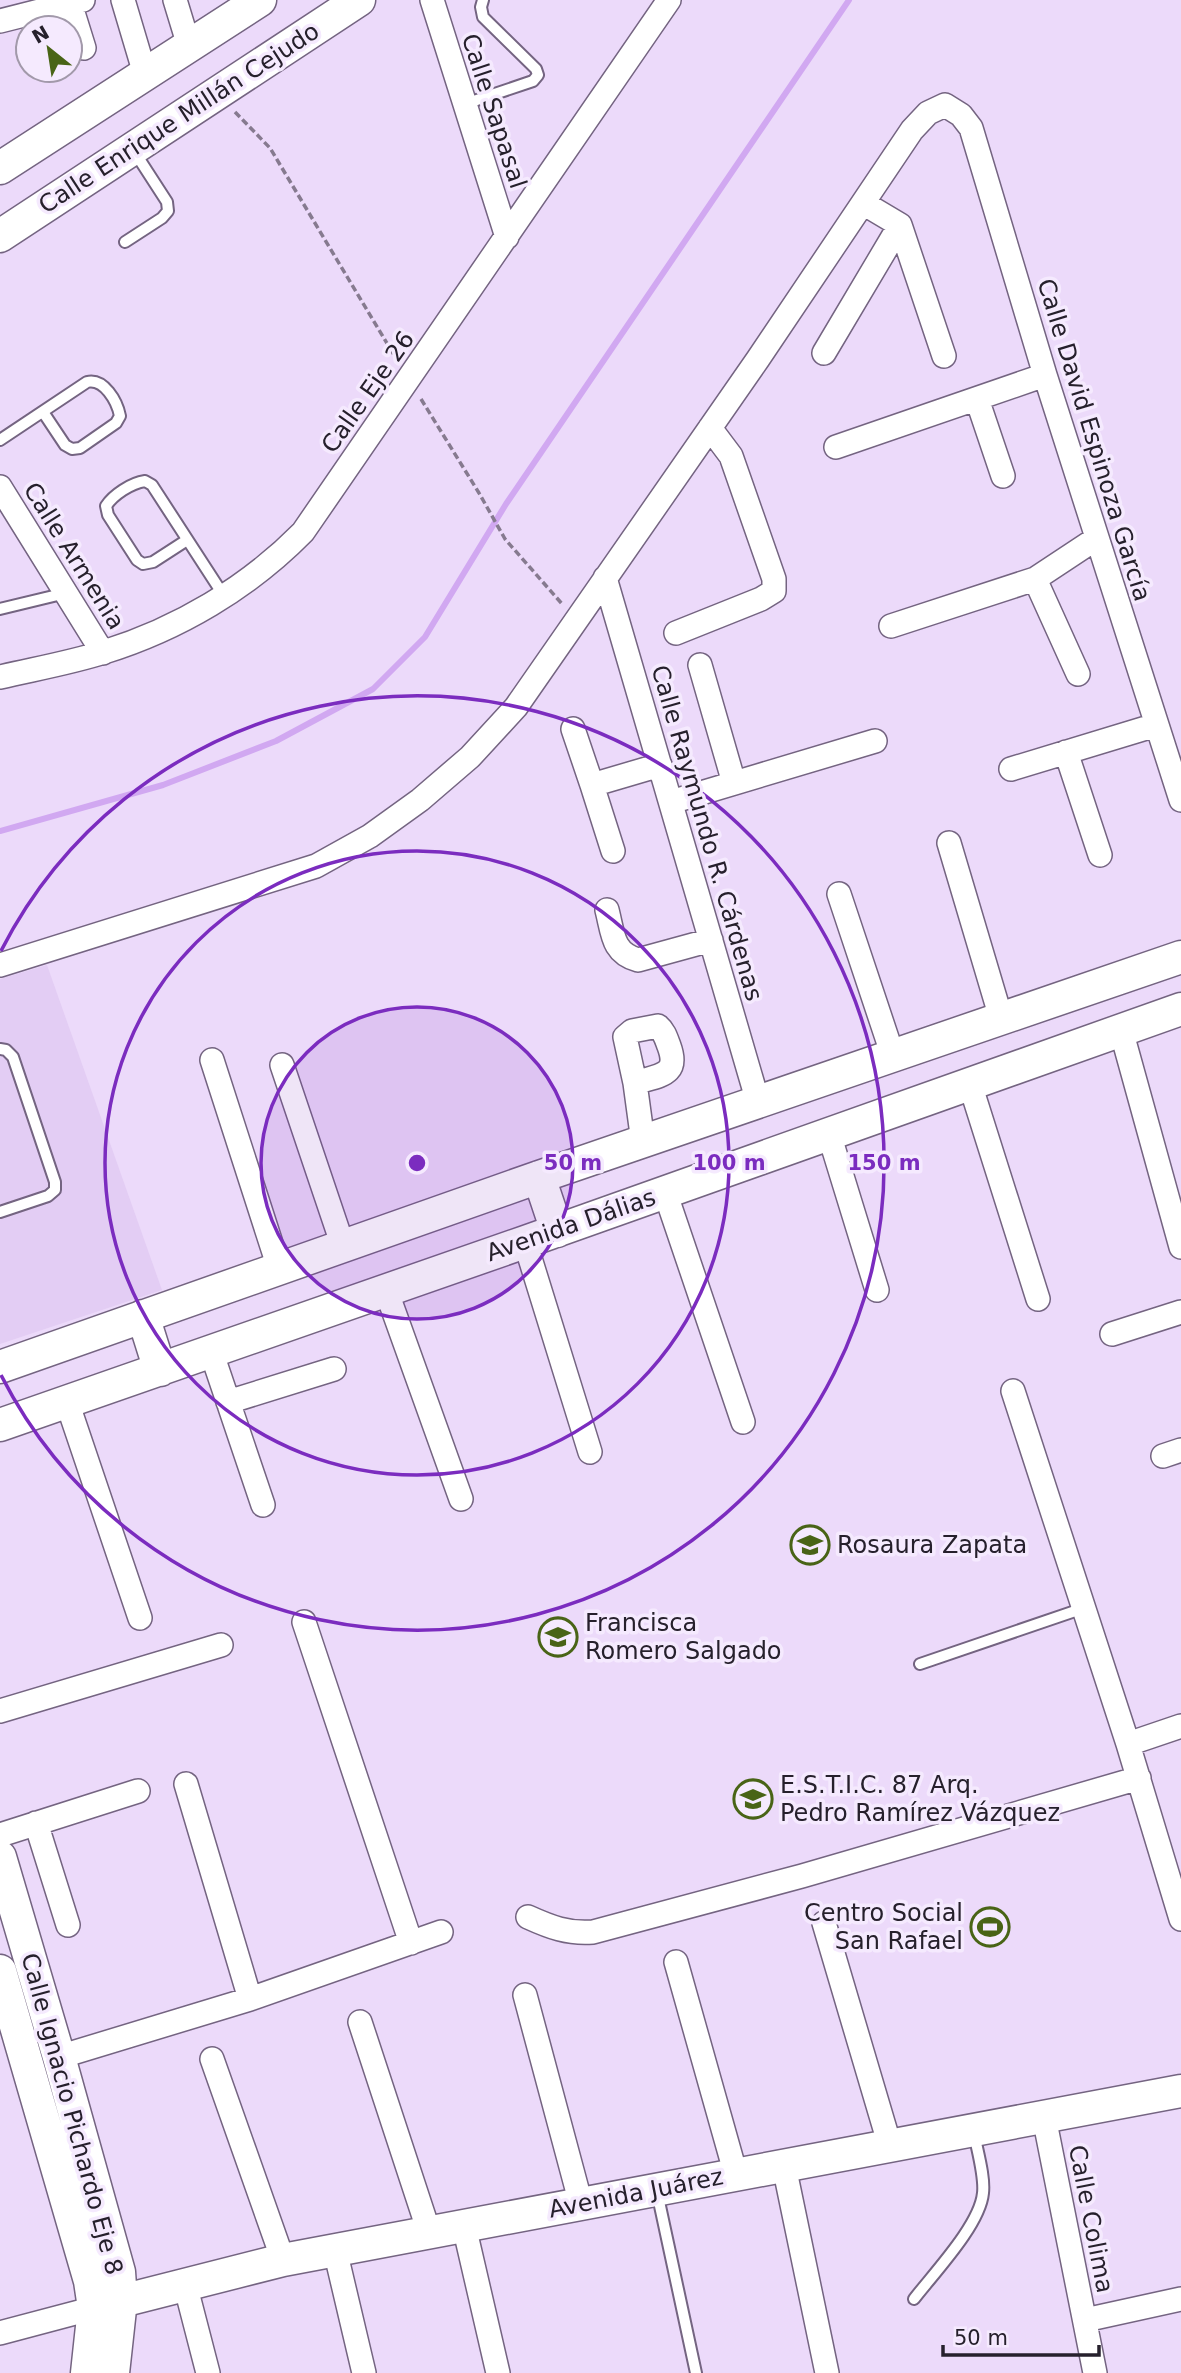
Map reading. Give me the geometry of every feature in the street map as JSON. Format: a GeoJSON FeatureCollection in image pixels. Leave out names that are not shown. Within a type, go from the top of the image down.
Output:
{"type":"FeatureCollection","features":[{"type":"Feature","properties":{"kind":"main road"},"geometry":{"type":"LineString","coordinates":[[0,167],[260,0]]}},
{"type":"Feature","properties":{"kind":"main road","name":"Calle Enrique Millán Cejudo"},"geometry":{"type":"LineString","coordinates":[[0,236],[359,0]]}},
{"type":"Feature","properties":{"kind":"main road"},"geometry":{"type":"LineString","coordinates":[[0,1366],[1181,957]]}},
{"type":"Feature","properties":{"kind":"main road","name":"Avenida Dálias"},"geometry":{"type":"LineString","coordinates":[[0,1425],[1181,1009]]}},
{"type":"Feature","properties":{"kind":"main road"},"geometry":{"type":"LineString","coordinates":[[983,1079],[991,1022]]}},
{"type":"Feature","properties":{"kind":"main road"},"geometry":{"type":"LineString","coordinates":[[540,1177],[557,1231]]}},
{"type":"Feature","properties":{"kind":"main road"},"geometry":{"type":"LineString","coordinates":[[143,1316],[160,1370]]}},
{"type":"Feature","properties":{"kind":"main road","name":"Calle Ignacio Pichardo Eje 8"},"geometry":{"type":"LineString","coordinates":[[0,1857],[118,2272],[87,2373]]}},
{"type":"Feature","properties":{"kind":"main road","name":"Calle Ignacio Pichardo Eje 8"},"geometry":{"type":"LineString","coordinates":[[0,1971],[90,2281],[108,2304],[114,2373]]}},
{"type":"Feature","properties":{"kind":"main road","name":"Avenida Juárez"},"geometry":{"type":"LineString","coordinates":[[108,2304],[284,2260],[1181,2091]]}},
{"type":"Feature","properties":{"kind":"street"},"geometry":{"type":"LineString","coordinates":[[122,0],[145,74]]}},
{"type":"Feature","properties":{"kind":"street"},"geometry":{"type":"LineString","coordinates":[[175,0],[189,46]]}},
{"type":"Feature","properties":{"kind":"street","name":"Calle Sapasal"},"geometry":{"type":"LineString","coordinates":[[432,0],[507,237]]}},
{"type":"Feature","properties":{"kind":"street","name":"Calle Eje 26"},"geometry":{"type":"LineString","coordinates":[[0,677],[103,653],[173,625],[224,597],[280,555],[303,532],[670,0]]}},
{"type":"Feature","properties":{"kind":"street"},"geometry":{"type":"LineString","coordinates":[[0,21],[76,2]]}},
{"type":"Feature","properties":{"kind":"street","name":"Calle David Espinoza García"},"geometry":{"type":"LineString","coordinates":[[863,203],[912,130],[928,113],[945,105],[961,115],[971,128],[1045,375],[1181,800]]}},
{"type":"Feature","properties":{"kind":"street"},"geometry":{"type":"LineString","coordinates":[[0,965],[316,866],[370,836],[420,800],[470,757],[516,707],[863,203],[900,225],[944,356]]}},
{"type":"Feature","properties":{"kind":"street"},"geometry":{"type":"LineString","coordinates":[[824,353],[900,225]]}},
{"type":"Feature","properties":{"kind":"street"},"geometry":{"type":"LineString","coordinates":[[836,447],[1045,375]]}},
{"type":"Feature","properties":{"kind":"street"},"geometry":{"type":"LineString","coordinates":[[977,399],[1003,476]]}},
{"type":"Feature","properties":{"kind":"street"},"geometry":{"type":"LineString","coordinates":[[676,633],[761,599],[774,591],[774,579],[731,456],[710,428]]}},
{"type":"Feature","properties":{"kind":"street","name":"Calle Armenia"},"geometry":{"type":"LineString","coordinates":[[0,487],[103,653]]}},
{"type":"Feature","properties":{"kind":"street"},"geometry":{"type":"LineString","coordinates":[[891,626],[1035,579],[1097,538]]}},
{"type":"Feature","properties":{"kind":"street","name":"Calle Raymundo R. Cárdenas"},"geometry":{"type":"LineString","coordinates":[[605,579],[758,1102]]}},
{"type":"Feature","properties":{"kind":"street"},"geometry":{"type":"LineString","coordinates":[[1035,579],[1078,674]]}},
{"type":"Feature","properties":{"kind":"street"},"geometry":{"type":"LineString","coordinates":[[701,665],[734,783]]}},
{"type":"Feature","properties":{"kind":"street"},"geometry":{"type":"LineString","coordinates":[[1010,769],[1156,725]]}},
{"type":"Feature","properties":{"kind":"street"},"geometry":{"type":"LineString","coordinates":[[573,729],[613,851]]}},
{"type":"Feature","properties":{"kind":"street"},"geometry":{"type":"LineString","coordinates":[[671,802],[875,741]]}},
{"type":"Feature","properties":{"kind":"street"},"geometry":{"type":"LineString","coordinates":[[1066,752],[1100,855]]}},
{"type":"Feature","properties":{"kind":"street"},"geometry":{"type":"LineString","coordinates":[[592,785],[660,765]]}},
{"type":"Feature","properties":{"kind":"street"},"geometry":{"type":"LineString","coordinates":[[949,843],[991,1022]]}},
{"type":"Feature","properties":{"kind":"street"},"geometry":{"type":"LineString","coordinates":[[839,894],[893,1056]]}},
{"type":"Feature","properties":{"kind":"street"},"geometry":{"type":"LineString","coordinates":[[607,910],[618,951],[626,957],[638,960],[711,940]]}},
{"type":"Feature","properties":{"kind":"street"},"geometry":{"type":"LineString","coordinates":[[1121,1030],[1181,1247]]}},
{"type":"Feature","properties":{"kind":"street"},"geometry":{"type":"LineString","coordinates":[[212,1060],[279,1268]]}},
{"type":"Feature","properties":{"kind":"street"},"geometry":{"type":"LineString","coordinates":[[282,1065],[343,1246]]}},
{"type":"Feature","properties":{"kind":"street"},"geometry":{"type":"LineString","coordinates":[[983,1079],[1038,1298]]}},
{"type":"Feature","properties":{"kind":"street"},"geometry":{"type":"LineString","coordinates":[[635,1083],[643,1142]]}},
{"type":"Feature","properties":{"kind":"street"},"geometry":{"type":"LineString","coordinates":[[829,1134],[877,1290]]}},
{"type":"Feature","properties":{"kind":"street"},"geometry":{"type":"LineString","coordinates":[[665,1192],[743,1422]]}},
{"type":"Feature","properties":{"kind":"street"},"geometry":{"type":"LineString","coordinates":[[525,1242],[590,1452]]}},
{"type":"Feature","properties":{"kind":"street"},"geometry":{"type":"LineString","coordinates":[[386,1290],[461,1499]]}},
{"type":"Feature","properties":{"kind":"street"},"geometry":{"type":"LineString","coordinates":[[1112,1334],[1181,1312]]}},
{"type":"Feature","properties":{"kind":"street"},"geometry":{"type":"LineString","coordinates":[[211,1351],[263,1505]]}},
{"type":"Feature","properties":{"kind":"street"},"geometry":{"type":"LineString","coordinates":[[229,1402],[334,1369]]}},
{"type":"Feature","properties":{"kind":"street"},"geometry":{"type":"LineString","coordinates":[[1013,1391],[1139,1778],[1172,1860],[1181,1919]]}},
{"type":"Feature","properties":{"kind":"street"},"geometry":{"type":"LineString","coordinates":[[67,1402],[140,1618]]}},
{"type":"Feature","properties":{"kind":"street"},"geometry":{"type":"LineString","coordinates":[[304,1622],[411,1943]]}},
{"type":"Feature","properties":{"kind":"street"},"geometry":{"type":"LineString","coordinates":[[0,1711],[221,1645]]}},
{"type":"Feature","properties":{"kind":"street"},"geometry":{"type":"LineString","coordinates":[[1128,1744],[1181,1726]]}},
{"type":"Feature","properties":{"kind":"street"},"geometry":{"type":"LineString","coordinates":[[528,1917],[563,1931],[593,1932],[802,1877],[1139,1778]]}},
{"type":"Feature","properties":{"kind":"street"},"geometry":{"type":"LineString","coordinates":[[186,1784],[250,1999]]}},
{"type":"Feature","properties":{"kind":"street"},"geometry":{"type":"LineString","coordinates":[[0,1835],[138,1791]]}},
{"type":"Feature","properties":{"kind":"street"},"geometry":{"type":"LineString","coordinates":[[36,1823],[68,1924]]}},
{"type":"Feature","properties":{"kind":"street"},"geometry":{"type":"LineString","coordinates":[[824,1923],[890,2146]]}},
{"type":"Feature","properties":{"kind":"street"},"geometry":{"type":"LineString","coordinates":[[59,2057],[250,1999],[441,1932]]}},
{"type":"Feature","properties":{"kind":"street"},"geometry":{"type":"LineString","coordinates":[[676,1962],[736,2175]]}},
{"type":"Feature","properties":{"kind":"street"},"geometry":{"type":"LineString","coordinates":[[525,1995],[581,2204]]}},
{"type":"Feature","properties":{"kind":"street"},"geometry":{"type":"LineString","coordinates":[[360,2022],[429,2232]]}},
{"type":"Feature","properties":{"kind":"street"},"geometry":{"type":"LineString","coordinates":[[212,2059],[284,2260]]}},
{"type":"Feature","properties":{"kind":"street","name":"Calle Colima"},"geometry":{"type":"LineString","coordinates":[[1044,2117],[1095,2373]]}},
{"type":"Feature","properties":{"kind":"street"},"geometry":{"type":"LineString","coordinates":[[784,2166],[827,2373]]}},
{"type":"Feature","properties":{"kind":"street"},"geometry":{"type":"LineString","coordinates":[[464,2225],[498,2373]]}},
{"type":"Feature","properties":{"kind":"street"},"geometry":{"type":"LineString","coordinates":[[335,2250],[364,2373]]}},
{"type":"Feature","properties":{"kind":"street"},"geometry":{"type":"LineString","coordinates":[[185,2284],[208,2373]]}},
{"type":"Feature","properties":{"kind":"street"},"geometry":{"type":"LineString","coordinates":[[1085,2320],[1181,2299]]}},
{"type":"Feature","properties":{"kind":"street"},"geometry":{"type":"LineString","coordinates":[[0,2333],[108,2304]]}},
{"type":"Feature","properties":{"kind":"lane"},"geometry":{"type":"LineString","coordinates":[[465,104],[534,81],[538,75],[536,69],[483,17],[483,0]]}},
{"type":"Feature","properties":{"kind":"lane"},"geometry":{"type":"LineString","coordinates":[[125,242],[162,218],[168,211],[167,202],[132,149]]}},
{"type":"Feature","properties":{"kind":"lane"},"geometry":{"type":"LineString","coordinates":[[0,440],[87,382],[94,380],[101,382],[118,408],[120,416],[116,423],[80,448],[72,449],[65,445],[43,412]]}},
{"type":"Feature","properties":{"kind":"lane"},"geometry":{"type":"LineString","coordinates":[[187,540],[153,562],[143,564],[137,560],[108,515],[106,506],[110,500],[137,482],[145,481],[152,485],[224,597]]}},
{"type":"Feature","properties":{"kind":"lane"},"geometry":{"type":"LineString","coordinates":[[0,609],[66,593]]}},
{"type":"Feature","properties":{"kind":"lane"},"geometry":{"type":"LineString","coordinates":[[0,1049],[6,1050],[13,1057],[55,1182],[55,1190],[48,1196],[0,1212]]}},
{"type":"Feature","properties":{"kind":"lane"},"geometry":{"type":"LineString","coordinates":[[920,1664],[1084,1608]]}},
{"type":"Feature","properties":{"kind":"lane"},"geometry":{"type":"LineString","coordinates":[[914,2298],[963,2237],[979,2209],[984,2192],[973,2130]]}},
{"type":"Feature","properties":{"kind":"lane"},"geometry":{"type":"LineString","coordinates":[[656,2190],[696,2373]]}},
{"type":"Feature","properties":{"kind":"path"},"geometry":{"type":"LineString","coordinates":[[217,93],[270,148],[505,539],[576,620]]}},
{"type":"Feature","properties":{"kind":"shaded area"},"geometry":{"type":"Polygon","coordinates":[[[47,965],[162,1290],[0,1344],[0,979],[47,965]]]}},
{"type":"Feature","properties":{"kind":"waterway"},"geometry":{"type":"LineString","coordinates":[[0,831],[163,785],[276,741],[373,689],[425,637],[506,504],[849,0]]}},
{"type":"Feature","properties":{"kind":"place","name":"Rosaura Zapata"},"geometry":{"type":"Point","coordinates":[810,1545]}},
{"type":"Feature","properties":{"kind":"place","name":"Francisca Romero Salgado"},"geometry":{"type":"Point","coordinates":[558,1637]}},
{"type":"Feature","properties":{"kind":"place","name":"E.S.T.I.C. 87 Arq. Pedro Ramírez Vázquez"},"geometry":{"type":"Point","coordinates":[753,1799]}},
{"type":"Feature","properties":{"kind":"place","name":"Centro Social San Rafael"},"geometry":{"type":"Point","coordinates":[990,1927]}}]}
